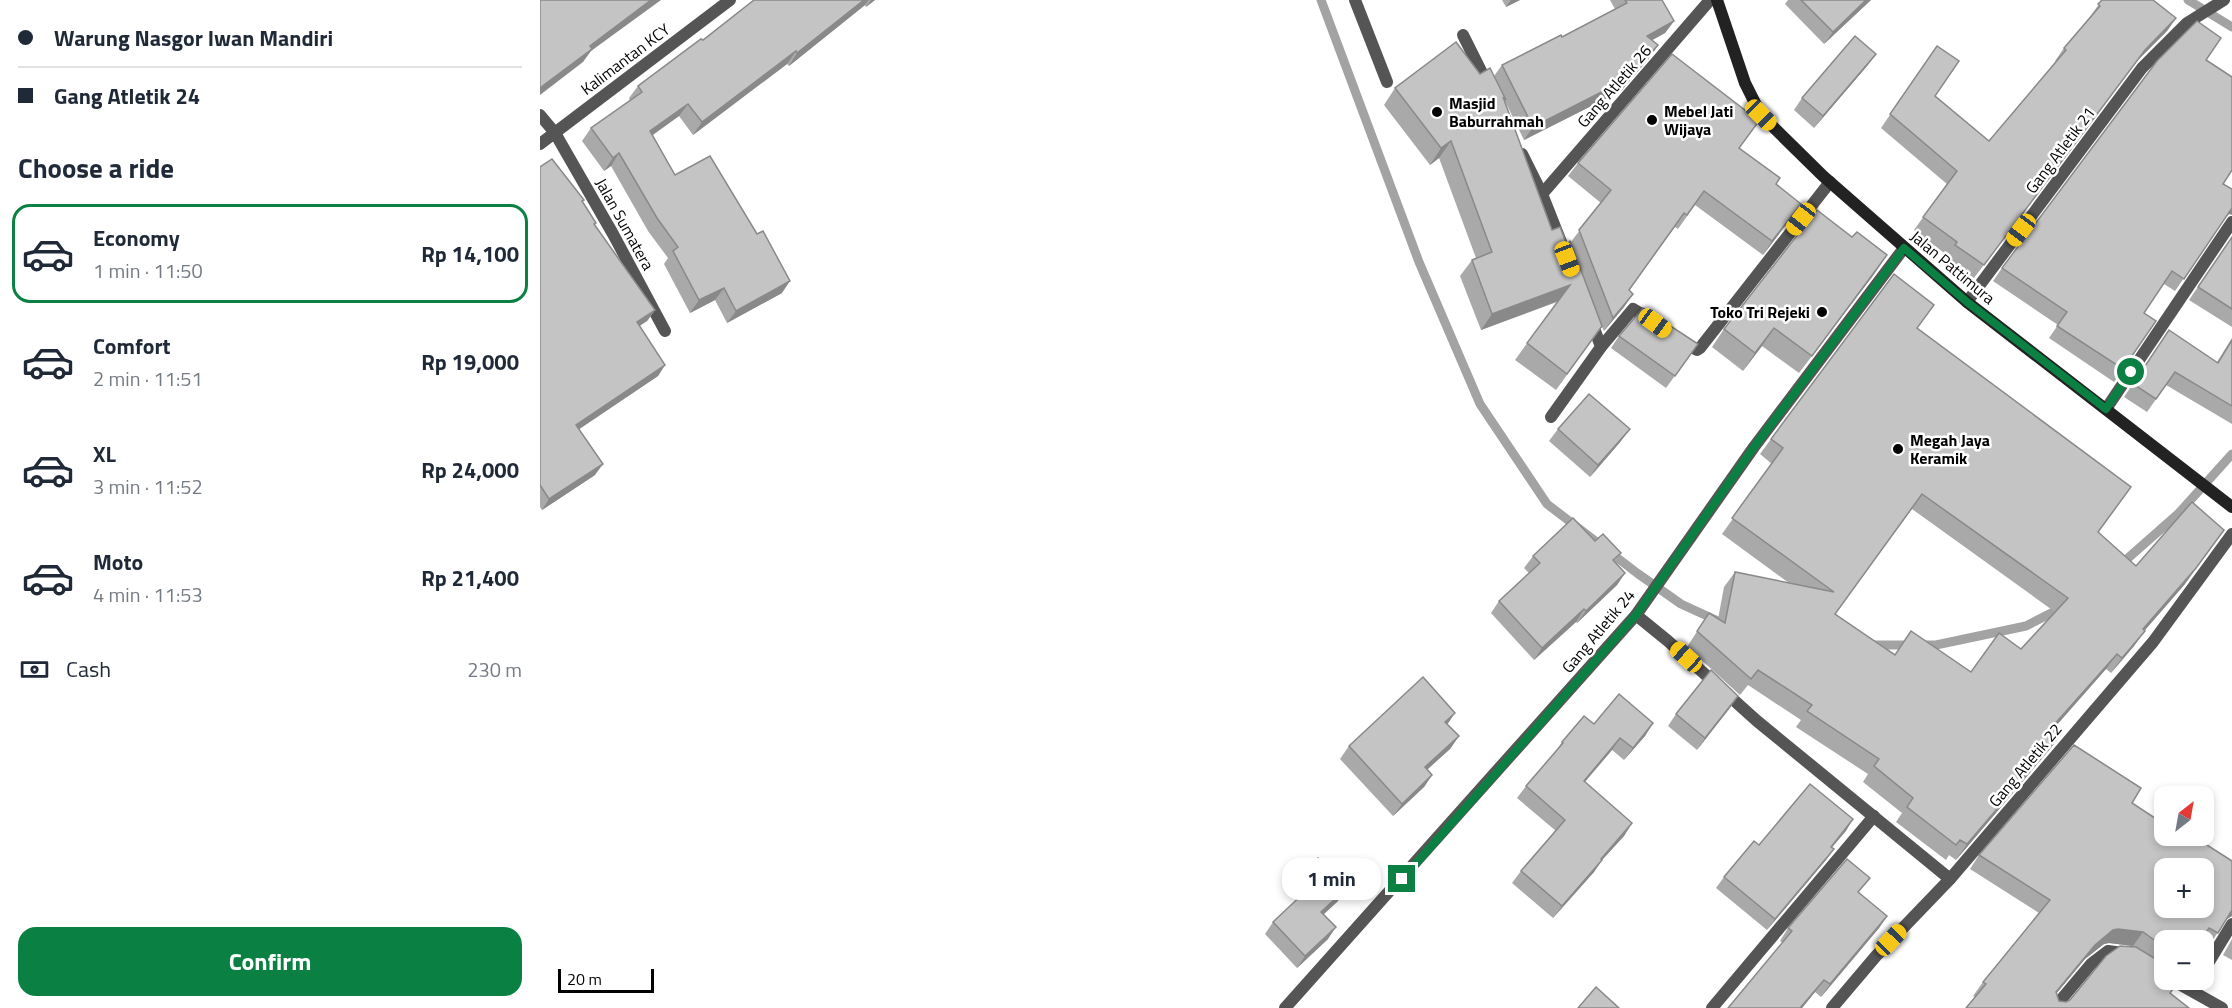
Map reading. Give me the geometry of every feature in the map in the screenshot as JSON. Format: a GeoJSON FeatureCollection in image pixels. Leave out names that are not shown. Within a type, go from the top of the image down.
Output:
{"type":"FeatureCollection","features":[{"type":"Feature","properties":{"kind":"street","name":"Kalimantan KCY"},"geometry":{"type":"LineString","coordinates":[[540,144],[730,0]]}},
{"type":"Feature","properties":{"kind":"street"},"geometry":{"type":"LineString","coordinates":[[1355,0],[1387,82]]}},
{"type":"Feature","properties":{"kind":"street","name":"Gang Atletik 26"},"geometry":{"type":"LineString","coordinates":[[1542,194],[1710,0]]}},
{"type":"Feature","properties":{"kind":"street","name":"Jalan Pattimura"},"geometry":{"type":"LineString","coordinates":[[1717,0],[1745,83],[1761,115],[1830,182],[1967,302],[2232,507]]}},
{"type":"Feature","properties":{"kind":"street","name":"Gang Atletik 21"},"geometry":{"type":"LineString","coordinates":[[1967,302],[2142,68],[2187,23],[2224,0]]}},
{"type":"Feature","properties":{"kind":"street"},"geometry":{"type":"LineString","coordinates":[[1463,35],[1494,98]]}},
{"type":"Feature","properties":{"kind":"street","name":"Jalan Sumatera"},"geometry":{"type":"LineString","coordinates":[[540,115],[555,134],[613,234],[665,331]]}},
{"type":"Feature","properties":{"kind":"street"},"geometry":{"type":"LineString","coordinates":[[1516,141],[1542,194],[1567,259]]}},
{"type":"Feature","properties":{"kind":"street"},"geometry":{"type":"LineString","coordinates":[[1551,417],[1601,347],[1634,309],[1692,349],[1700,348],[1830,182]]}},
{"type":"Feature","properties":{"kind":"street"},"geometry":{"type":"LineString","coordinates":[[2106,409],[2232,222]]}},
{"type":"Feature","properties":{"kind":"street","name":"Gang Atletik 24"},"geometry":{"type":"LineString","coordinates":[[1285,1008],[1636,615],[1754,447],[1904,248]]}},
{"type":"Feature","properties":{"kind":"street"},"geometry":{"type":"LineString","coordinates":[[1584,303],[1601,347]]}},
{"type":"Feature","properties":{"kind":"street","name":"Gang Atletik 22"},"geometry":{"type":"LineString","coordinates":[[1832,1008],[1876,956],[1950,879],[2153,642],[2232,534]]}},
{"type":"Feature","properties":{"kind":"street"},"geometry":{"type":"LineString","coordinates":[[1636,615],[1757,721],[1950,879]]}},
{"type":"Feature","properties":{"kind":"street"},"geometry":{"type":"LineString","coordinates":[[1712,1008],[1874,816]]}},
{"type":"Feature","properties":{"kind":"street"},"geometry":{"type":"LineString","coordinates":[[2214,954],[2232,924]]}},
{"type":"Feature","properties":{"kind":"street"},"geometry":{"type":"LineString","coordinates":[[2054,1008],[2091,964],[2108,951],[2129,953],[2138,959]]}},
{"type":"Feature","properties":{"kind":"street"},"geometry":{"type":"LineString","coordinates":[[2200,990],[2222,1008]]}},
{"type":"Feature","properties":{"kind":"building"},"geometry":{"type":"Polygon","coordinates":[[[540,0],[651,0],[590,46],[592,49],[540,88],[540,0]]]}},
{"type":"Feature","properties":{"kind":"building"},"geometry":{"type":"Polygon","coordinates":[[[754,0],[864,0],[797,53],[796,51],[702,122],[688,104],[650,131],[675,175],[710,156],[757,234],[763,231],[790,281],[736,311],[724,288],[699,300],[673,251],[678,247],[657,218],[619,153],[613,158],[591,128],[642,92],[638,86],[754,0]]]}},
{"type":"Feature","properties":{"kind":"building"},"geometry":{"type":"Polygon","coordinates":[[[1625,0],[1662,0],[1674,21],[1647,36],[1658,45],[1629,78],[1533,127],[1502,65],[1627,3],[1625,0]]]}},
{"type":"Feature","properties":{"kind":"building"},"geometry":{"type":"Polygon","coordinates":[[[1801,0],[1866,0],[1833,32],[1801,0]]]}},
{"type":"Feature","properties":{"kind":"building"},"geometry":{"type":"Polygon","coordinates":[[[2102,0],[2153,0],[2176,18],[2145,50],[1984,265],[1955,245],[1957,242],[1923,217],[1957,171],[1890,114],[1937,46],[1959,61],[1935,96],[1989,141],[2066,50],[2064,48],[2100,6],[2098,4],[2102,0]]]}},
{"type":"Feature","properties":{"kind":"building"},"geometry":{"type":"Polygon","coordinates":[[[2197,21],[2221,38],[2206,60],[2232,77],[2232,170],[2223,184],[2232,189],[2232,208],[2184,279],[2172,271],[2144,313],[2156,321],[2123,369],[2057,326],[2067,312],[2002,268],[2157,61],[2197,21]]]}},
{"type":"Feature","properties":{"kind":"building"},"geometry":{"type":"Polygon","coordinates":[[[1855,36],[1876,54],[1823,116],[1802,98],[1855,36]]]}},
{"type":"Feature","properties":{"kind":"building"},"geometry":{"type":"Polygon","coordinates":[[[1456,42],[1480,74],[1490,68],[1506,100],[1503,97],[1552,230],[1560,227],[1567,245],[1570,241],[1602,326],[1567,374],[1527,343],[1570,285],[1492,314],[1472,260],[1492,252],[1451,141],[1441,148],[1395,88],[1456,42]]]}},
{"type":"Feature","properties":{"kind":"building"},"geometry":{"type":"Polygon","coordinates":[[[1672,54],[1759,121],[1739,148],[1780,178],[1776,184],[1801,204],[1772,241],[1704,191],[1687,215],[1684,213],[1629,290],[1633,294],[1613,318],[1579,230],[1611,190],[1578,163],[1672,54]]]}},
{"type":"Feature","properties":{"kind":"building"},"geometry":{"type":"Polygon","coordinates":[[[552,159],[584,200],[582,201],[596,223],[594,224],[655,310],[637,322],[665,365],[576,425],[603,464],[549,499],[540,485],[540,167],[552,159]]]}},
{"type":"Feature","properties":{"kind":"building"},"geometry":{"type":"Polygon","coordinates":[[[1817,210],[1852,237],[1857,232],[1887,255],[1812,356],[1774,328],[1755,353],[1724,329],[1817,210]]]}},
{"type":"Feature","properties":{"kind":"building"},"geometry":{"type":"Polygon","coordinates":[[[2232,237],[2232,309],[2198,287],[2232,237]]]}},
{"type":"Feature","properties":{"kind":"building"},"geometry":{"type":"Polygon","coordinates":[[[1894,274],[1934,305],[1917,328],[2131,487],[2098,532],[2136,566],[2192,502],[2224,530],[2122,658],[2117,654],[2051,728],[2061,734],[1967,844],[1960,840],[1956,845],[1907,807],[1913,798],[1874,766],[1879,759],[1807,711],[1812,705],[1758,670],[1751,679],[1697,631],[1709,613],[1725,623],[1735,572],[1834,592],[1732,518],[1783,448],[1771,439],[1894,274]],[[1922,494],[1835,614],[1895,655],[1911,631],[1971,672],[1999,633],[2021,649],[2068,598],[1922,494]]]}},
{"type":"Feature","properties":{"kind":"building"},"geometry":{"type":"Polygon","coordinates":[[[1643,308],[1698,344],[1675,376],[1619,336],[1643,308]]]}},
{"type":"Feature","properties":{"kind":"building"},"geometry":{"type":"Polygon","coordinates":[[[2169,330],[2218,363],[2232,340],[2232,406],[2175,372],[2156,399],[2133,384],[2169,330]]]}},
{"type":"Feature","properties":{"kind":"building"},"geometry":{"type":"Polygon","coordinates":[[[1589,394],[1630,429],[1598,465],[1558,429],[1589,394]]]}},
{"type":"Feature","properties":{"kind":"building"},"geometry":{"type":"Polygon","coordinates":[[[1573,518],[1595,541],[1603,534],[1621,553],[1613,560],[1625,573],[1586,611],[1584,609],[1542,648],[1499,601],[1540,563],[1533,556],[1573,518]]]}},
{"type":"Feature","properties":{"kind":"building"},"geometry":{"type":"Polygon","coordinates":[[[1711,670],[1738,696],[1705,738],[1676,714],[1711,670]]]}},
{"type":"Feature","properties":{"kind":"building"},"geometry":{"type":"Polygon","coordinates":[[[1423,677],[1455,713],[1445,722],[1459,736],[1425,767],[1432,775],[1402,804],[1349,746],[1423,677]]]}},
{"type":"Feature","properties":{"kind":"building"},"geometry":{"type":"Polygon","coordinates":[[[1619,694],[1653,723],[1633,748],[1620,738],[1584,781],[1632,823],[1562,906],[1521,871],[1565,820],[1526,786],[1584,716],[1594,724],[1619,694]]]}},
{"type":"Feature","properties":{"kind":"building"},"geometry":{"type":"Polygon","coordinates":[[[2074,745],[2141,788],[2132,803],[2154,817],[2154,846],[2209,846],[2232,861],[2232,910],[2218,933],[2209,928],[2208,930],[2154,930],[2154,940],[2143,932],[2113,930],[2095,945],[2056,992],[2059,1001],[2070,1000],[2106,956],[2120,946],[2136,947],[2154,958],[2154,990],[2172,990],[2170,993],[2189,1008],[1966,1008],[1986,984],[1983,982],[2050,900],[1979,855],[2074,745]]]}},
{"type":"Feature","properties":{"kind":"building"},"geometry":{"type":"Polygon","coordinates":[[[1810,784],[1853,819],[1831,847],[1834,849],[1775,919],[1724,877],[1754,841],[1759,845],[1810,784]]]}},
{"type":"Feature","properties":{"kind":"building"},"geometry":{"type":"Polygon","coordinates":[[[1318,858],[1347,888],[1321,912],[1336,927],[1305,956],[1273,922],[1308,889],[1297,877],[1318,858]]]}},
{"type":"Feature","properties":{"kind":"building"},"geometry":{"type":"Polygon","coordinates":[[[1847,859],[1870,878],[1858,892],[1887,916],[1830,984],[1824,980],[1800,1008],[1728,1008],[1792,931],[1788,928],[1847,859]]]}},
{"type":"Feature","properties":{"kind":"building"},"geometry":{"type":"Polygon","coordinates":[[[1596,987],[1619,1008],[1578,1008],[1596,987]]]}},
{"type":"Feature","properties":{"kind":"waterway"},"geometry":{"type":"LineString","coordinates":[[1321,0],[1419,262],[1480,404],[1547,504],[1681,604],[1718,621]]}},
{"type":"Feature","properties":{"kind":"waterway"},"geometry":{"type":"LineString","coordinates":[[2188,0],[2232,27]]}},
{"type":"Feature","properties":{"kind":"waterway"},"geometry":{"type":"LineString","coordinates":[[2119,566],[2178,514],[2232,454]]}},
{"type":"Feature","properties":{"kind":"waterway"},"geometry":{"type":"LineString","coordinates":[[1869,645],[1936,645],[2026,626],[2065,606]]}},
{"type":"Feature","properties":{"kind":"place","name":"Masjid Baburrahmah"},"geometry":{"type":"Point","coordinates":[1437,112]}},
{"type":"Feature","properties":{"kind":"place","name":"Mebel Jati Wijaya"},"geometry":{"type":"Point","coordinates":[1652,120]}},
{"type":"Feature","properties":{"kind":"place","name":"Toko Tri Rejeki"},"geometry":{"type":"Point","coordinates":[1822,312]}},
{"type":"Feature","properties":{"kind":"place","name":"Megah Jaya Keramik"},"geometry":{"type":"Point","coordinates":[1898,449]}},
{"type":"Feature","properties":{"kind":"route"},"geometry":{"type":"LineString","coordinates":[[1402,879],[1636,615],[1754,447],[1904,248],[1967,302],[2106,409],[2131,372]]}}]}
